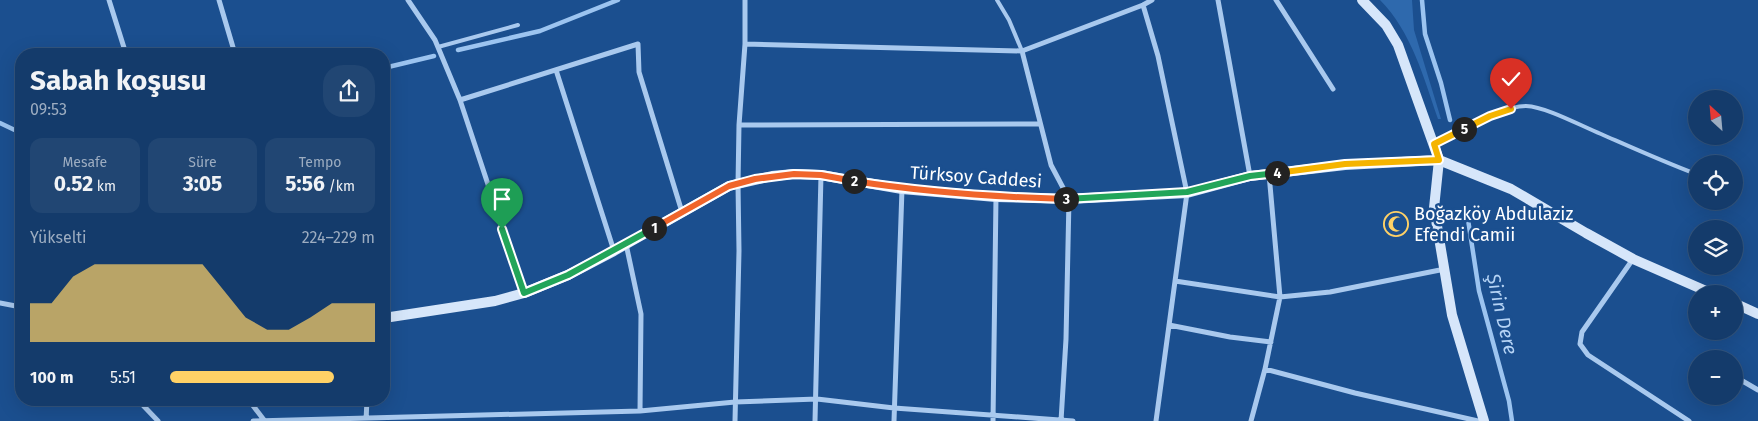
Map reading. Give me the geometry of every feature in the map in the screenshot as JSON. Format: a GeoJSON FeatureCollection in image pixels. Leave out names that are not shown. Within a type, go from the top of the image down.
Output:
{"type":"FeatureCollection","features":[{"type":"Feature","properties":{"kind":"street"},"geometry":{"type":"LineString","coordinates":[[109,0],[124,48]]}},
{"type":"Feature","properties":{"kind":"street"},"geometry":{"type":"LineString","coordinates":[[219,0],[233,48]]}},
{"type":"Feature","properties":{"kind":"street"},"geometry":{"type":"LineString","coordinates":[[408,0],[436,40],[460,100],[524,293]]}},
{"type":"Feature","properties":{"kind":"street"},"geometry":{"type":"LineString","coordinates":[[736,421],[739,125],[745,44],[745,0]]}},
{"type":"Feature","properties":{"kind":"street"},"geometry":{"type":"LineString","coordinates":[[745,44],[1022,51],[1152,0]]}},
{"type":"Feature","properties":{"kind":"street"},"geometry":{"type":"LineString","coordinates":[[1218,0],[1250,176]]}},
{"type":"Feature","properties":{"kind":"street"},"geometry":{"type":"LineString","coordinates":[[1276,0],[1333,90]]}},
{"type":"Feature","properties":{"kind":"street"},"geometry":{"type":"LineString","coordinates":[[1362,0],[1386,25],[1398,45],[1439,160],[1434,208],[1452,315],[1484,421]]}},
{"type":"Feature","properties":{"kind":"street"},"geometry":{"type":"LineString","coordinates":[[1143,5],[1158,56],[1187,192],[1156,421]]}},
{"type":"Feature","properties":{"kind":"street"},"geometry":{"type":"LineString","coordinates":[[460,100],[638,44],[639,72],[682,212]]}},
{"type":"Feature","properties":{"kind":"street"},"geometry":{"type":"LineString","coordinates":[[1022,51],[1051,165],[1068,199],[1066,339],[1061,420]]}},
{"type":"Feature","properties":{"kind":"street"},"geometry":{"type":"LineString","coordinates":[[556,70],[614,251]]}},
{"type":"Feature","properties":{"kind":"street"},"geometry":{"type":"LineString","coordinates":[[739,125],[1040,124]]}},
{"type":"Feature","properties":{"kind":"street","name":"Türksoy Caddesi"},"geometry":{"type":"LineString","coordinates":[[390,317],[495,301],[524,293],[568,275],[614,251],[729,186],[772,176],[794,174],[821,175],[902,189],[996,197],[1068,199],[1187,192],[1250,176],[1345,164],[1439,160],[1512,189],[1632,259],[1692,285]]}},
{"type":"Feature","properties":{"kind":"street"},"geometry":{"type":"LineString","coordinates":[[1252,421],[1280,297],[1269,174]]}},
{"type":"Feature","properties":{"kind":"street"},"geometry":{"type":"LineString","coordinates":[[815,421],[821,175]]}},
{"type":"Feature","properties":{"kind":"street"},"geometry":{"type":"LineString","coordinates":[[894,421],[902,189]]}},
{"type":"Feature","properties":{"kind":"street"},"geometry":{"type":"LineString","coordinates":[[994,418],[996,197]]}},
{"type":"Feature","properties":{"kind":"street"},"geometry":{"type":"LineString","coordinates":[[626,244],[642,314],[640,411]]}},
{"type":"Feature","properties":{"kind":"street"},"geometry":{"type":"LineString","coordinates":[[1632,259],[1582,332],[1580,344],[1588,355],[1689,421]]}},
{"type":"Feature","properties":{"kind":"street"},"geometry":{"type":"LineString","coordinates":[[1175,281],[1280,297],[1330,292],[1445,269]]}},
{"type":"Feature","properties":{"kind":"street"},"geometry":{"type":"LineString","coordinates":[[0,303],[15,306]]}},
{"type":"Feature","properties":{"kind":"street"},"geometry":{"type":"LineString","coordinates":[[1743,307],[1758,314]]}},
{"type":"Feature","properties":{"kind":"street"},"geometry":{"type":"LineString","coordinates":[[1169,325],[1230,337],[1271,342]]}},
{"type":"Feature","properties":{"kind":"street"},"geometry":{"type":"LineString","coordinates":[[1265,370],[1478,421]]}},
{"type":"Feature","properties":{"kind":"street"},"geometry":{"type":"LineString","coordinates":[[1743,381],[1758,390]]}},
{"type":"Feature","properties":{"kind":"street"},"geometry":{"type":"LineString","coordinates":[[253,421],[640,411],[735,402],[816,399],[994,418],[1073,421]]}},
{"type":"Feature","properties":{"kind":"street"},"geometry":{"type":"LineString","coordinates":[[144,406],[158,421]]}},
{"type":"Feature","properties":{"kind":"street"},"geometry":{"type":"LineString","coordinates":[[253,406],[264,420]]}},
{"type":"Feature","properties":{"kind":"street"},"geometry":{"type":"LineString","coordinates":[[366,419],[367,406]]}},
{"type":"Feature","properties":{"kind":"lane"},"geometry":{"type":"LineString","coordinates":[[997,0],[1009,20],[1022,51]]}},
{"type":"Feature","properties":{"kind":"lane"},"geometry":{"type":"LineString","coordinates":[[438,47],[518,25]]}},
{"type":"Feature","properties":{"kind":"lane"},"geometry":{"type":"LineString","coordinates":[[1434,144],[1490,116],[1526,106],[1544,110],[1567,119],[1653,158],[1688,171]]}},
{"type":"Feature","properties":{"kind":"shaded area"},"geometry":{"type":"Polygon","coordinates":[[[1380,0],[1412,0],[1414,30],[1441,119],[1438,119],[1422,72],[1408,40],[1391,12],[1380,0]]]}},
{"type":"Feature","properties":{"kind":"waterway"},"geometry":{"type":"LineString","coordinates":[[458,50],[540,31],[618,0]]}},
{"type":"Feature","properties":{"kind":"waterway","name":"Şirin Dere"},"geometry":{"type":"LineString","coordinates":[[1422,0],[1425,34],[1441,83],[1450,120]]}},
{"type":"Feature","properties":{"kind":"waterway"},"geometry":{"type":"LineString","coordinates":[[390,67],[434,56]]}},
{"type":"Feature","properties":{"kind":"waterway"},"geometry":{"type":"LineString","coordinates":[[0,123],[15,130]]}},
{"type":"Feature","properties":{"kind":"waterway","name":"Şirin Dere"},"geometry":{"type":"LineString","coordinates":[[1467,213],[1479,291],[1509,401],[1512,421]]}},
{"type":"Feature","properties":{"kind":"place","name":"Boğazköy Abdulaziz Efendi Camii"},"geometry":{"type":"Point","coordinates":[1396,224]}},
{"type":"Feature","properties":{"kind":"route"},"geometry":{"type":"LineString","coordinates":[[502,229],[524,293],[568,275],[614,251],[729,186],[755,179],[794,174],[821,175],[902,189],[996,197],[1068,199],[1187,192],[1250,176],[1345,164],[1439,160],[1434,144],[1490,116],[1511,109]]}}]}
